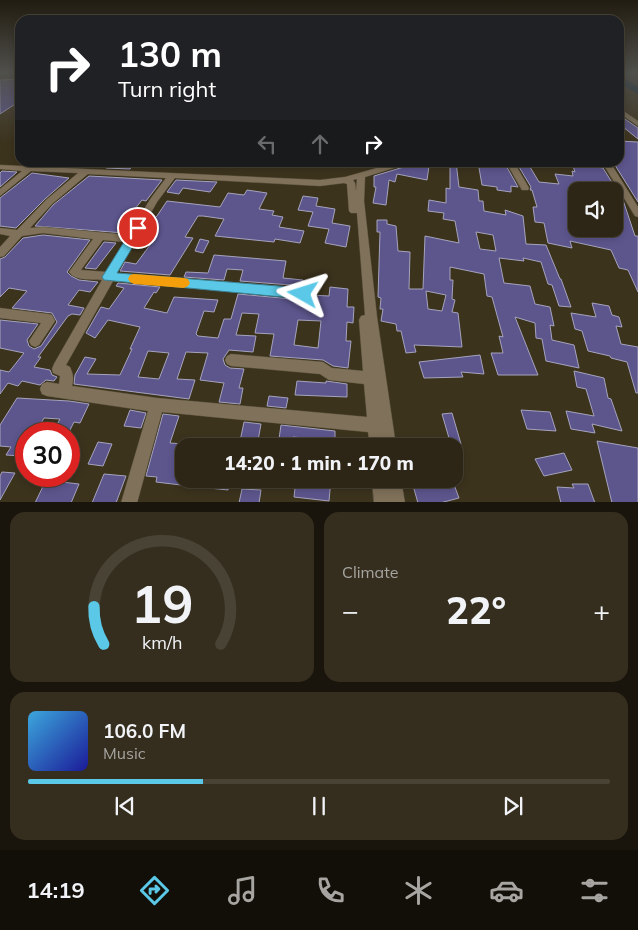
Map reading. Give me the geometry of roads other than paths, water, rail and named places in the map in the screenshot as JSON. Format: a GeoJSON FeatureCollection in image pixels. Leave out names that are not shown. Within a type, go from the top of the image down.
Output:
{"type":"FeatureCollection","features":[{"type":"Feature","properties":{"kind":"street"},"geometry":{"type":"LineString","coordinates":[[624,114],[638,124]]}},
{"type":"Feature","properties":{"kind":"street"},"geometry":{"type":"LineString","coordinates":[[624,118],[629,118]]}},
{"type":"Feature","properties":{"kind":"street"},"geometry":{"type":"LineString","coordinates":[[0,167],[320,183],[354,178],[392,167]]}},
{"type":"Feature","properties":{"kind":"street"},"geometry":{"type":"LineString","coordinates":[[513,167],[525,188]]}},
{"type":"Feature","properties":{"kind":"street"},"geometry":{"type":"LineString","coordinates":[[609,167],[638,214]]}},
{"type":"Feature","properties":{"kind":"street"},"geometry":{"type":"LineString","coordinates":[[0,193],[29,169]]}},
{"type":"Feature","properties":{"kind":"street"},"geometry":{"type":"LineString","coordinates":[[0,253],[50,202],[63,193],[86,170]]}},
{"type":"Feature","properties":{"kind":"street"},"geometry":{"type":"LineString","coordinates":[[64,390],[67,374],[66,371],[58,369],[108,277],[154,200],[173,175]]}},
{"type":"Feature","properties":{"kind":"street"},"geometry":{"type":"LineString","coordinates":[[354,178],[351,183],[357,201],[376,438]]}},
{"type":"Feature","properties":{"kind":"street"},"geometry":{"type":"LineString","coordinates":[[354,178],[370,317],[388,438]]}},
{"type":"Feature","properties":{"kind":"street"},"geometry":{"type":"LineString","coordinates":[[0,231],[14,235],[30,230],[43,230],[131,239]]}},
{"type":"Feature","properties":{"kind":"street"},"geometry":{"type":"LineString","coordinates":[[101,235],[74,272],[83,275],[303,294]]}},
{"type":"Feature","properties":{"kind":"street"},"geometry":{"type":"LineString","coordinates":[[0,313],[48,319],[50,321],[35,341]]}},
{"type":"Feature","properties":{"kind":"street"},"geometry":{"type":"LineString","coordinates":[[231,360],[323,368],[329,374],[370,378]]}},
{"type":"Feature","properties":{"kind":"street"},"geometry":{"type":"LineString","coordinates":[[47,389],[157,405],[374,425]]}},
{"type":"Feature","properties":{"kind":"street"},"geometry":{"type":"LineString","coordinates":[[129,502],[157,405]]}},
{"type":"Feature","properties":{"kind":"street"},"geometry":{"type":"LineString","coordinates":[[381,488],[382,502]]}},
{"type":"Feature","properties":{"kind":"street"},"geometry":{"type":"LineString","coordinates":[[395,488],[397,502]]}}]}
